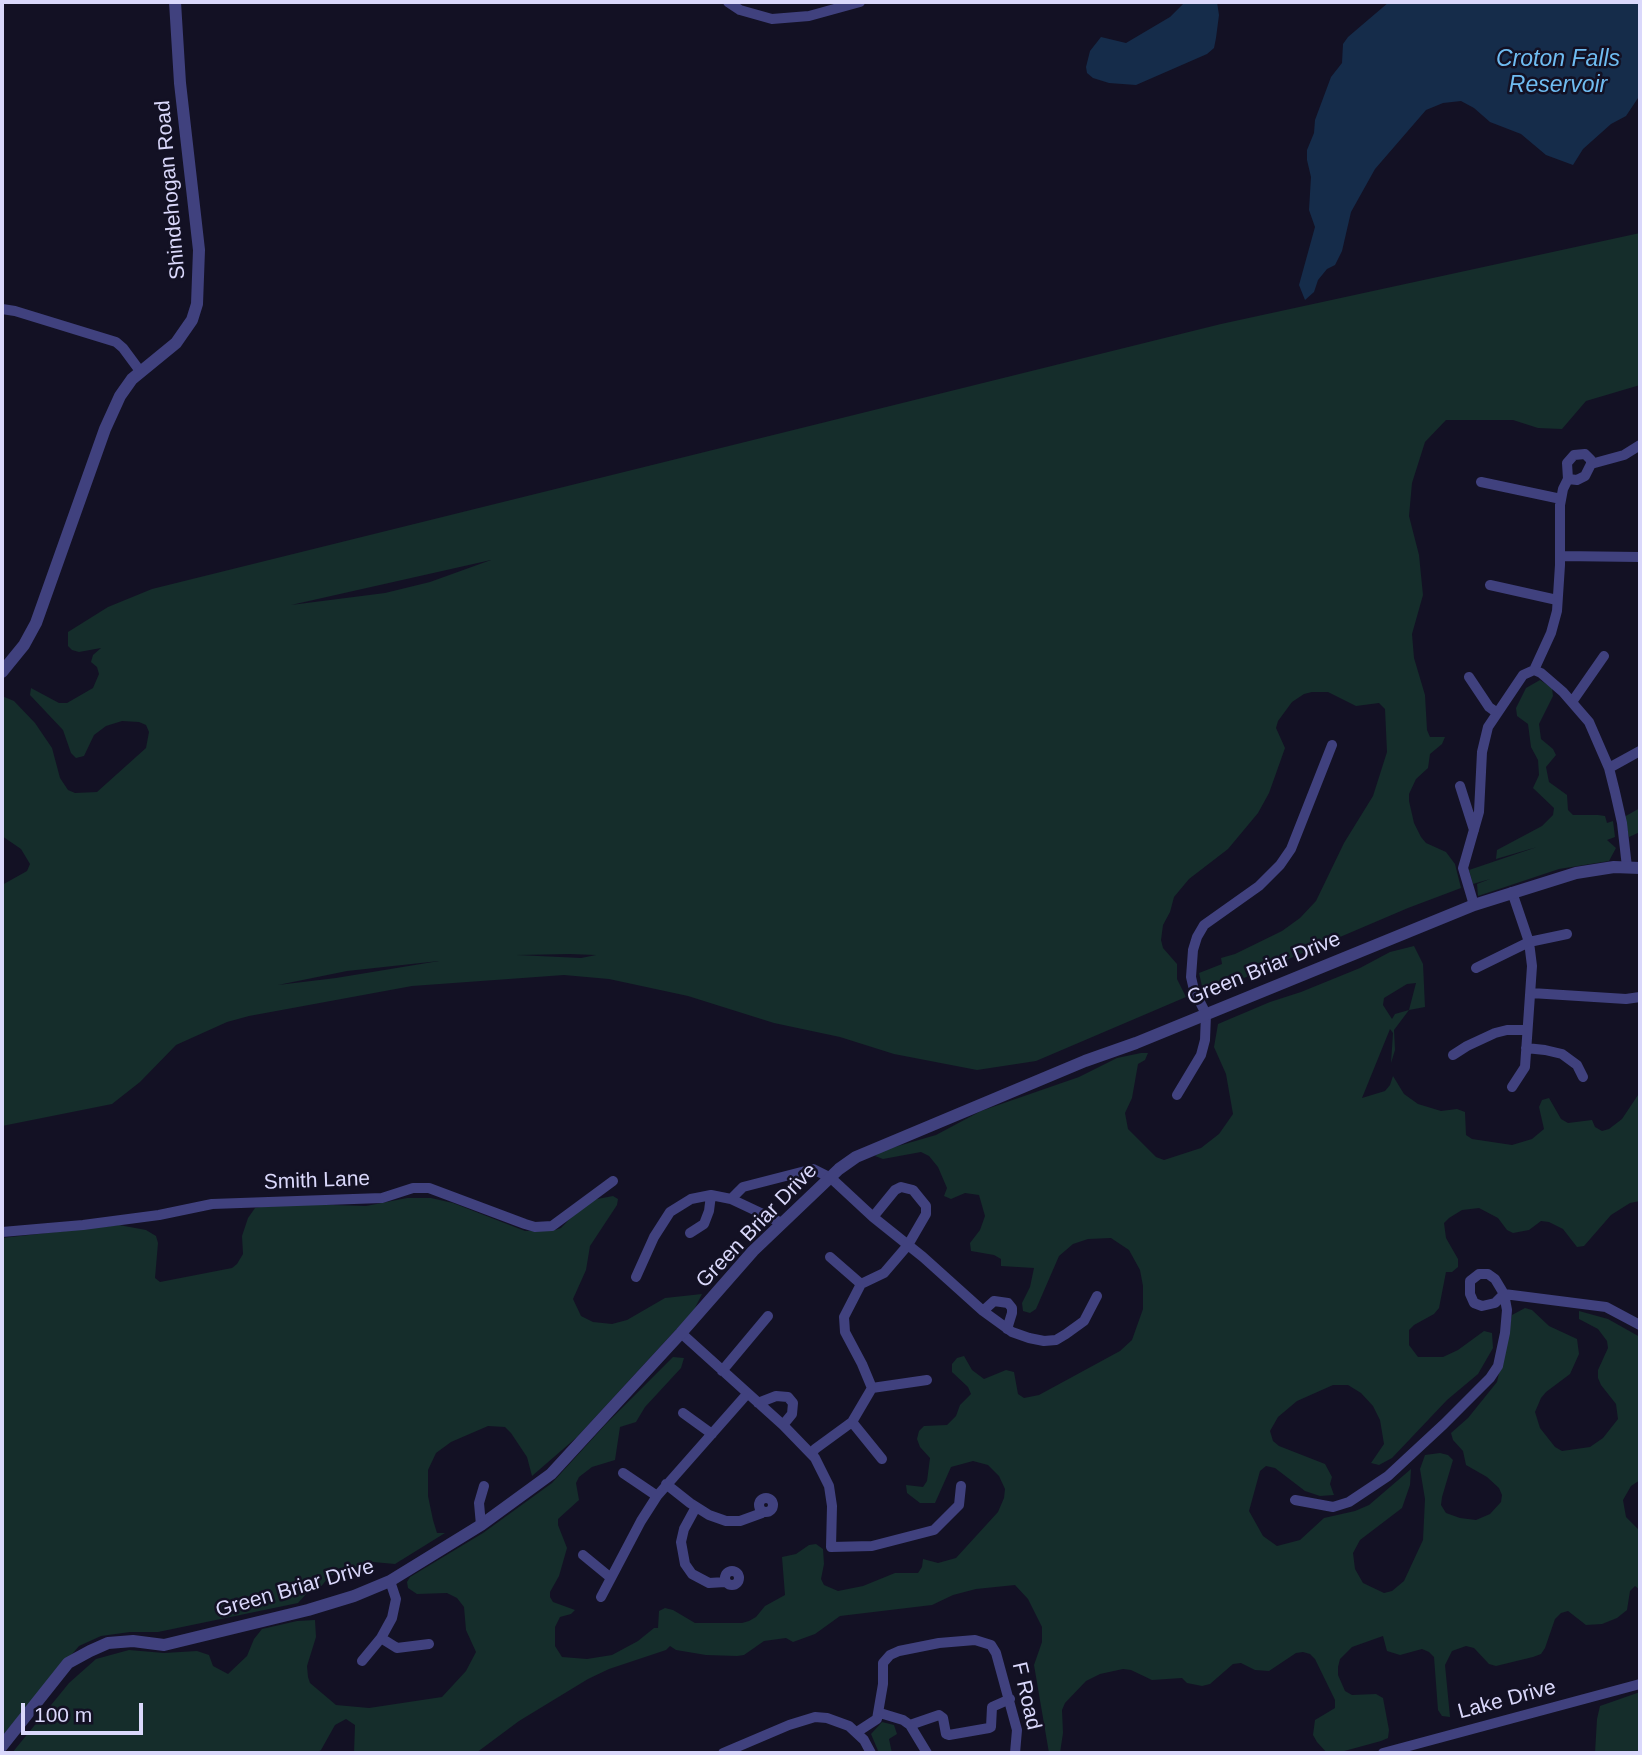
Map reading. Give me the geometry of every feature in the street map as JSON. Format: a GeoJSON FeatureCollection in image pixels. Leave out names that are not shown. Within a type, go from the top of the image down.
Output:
{"type":"FeatureCollection","features":[{"type":"Feature","properties":{"kind":"street","name":"Shindehogan Road"},"geometry":{"type":"LineString","coordinates":[[2,672],[14,659],[36,623],[114,408],[126,386],[185,331],[197,304],[200,288],[200,250],[181,96],[175,2]]}},
{"type":"Feature","properties":{"kind":"street"},"geometry":{"type":"LineString","coordinates":[[728,2],[740,10],[772,19],[809,16],[860,2]]}},
{"type":"Feature","properties":{"kind":"street"},"geometry":{"type":"LineString","coordinates":[[2,309],[116,342],[140,371]]}},
{"type":"Feature","properties":{"kind":"street"},"geometry":{"type":"LineString","coordinates":[[1591,464],[1624,455],[1640,444]]}},
{"type":"Feature","properties":{"kind":"street"},"geometry":{"type":"LineString","coordinates":[[1474,905],[1463,868],[1479,812],[1482,752],[1488,727],[1523,675],[1534,670],[1551,633],[1557,600],[1561,499],[1567,479],[1567,463],[1574,455],[1585,454],[1591,464],[1585,476],[1577,480],[1567,479]]}},
{"type":"Feature","properties":{"kind":"street"},"geometry":{"type":"LineString","coordinates":[[1481,482],[1561,499]]}},
{"type":"Feature","properties":{"kind":"street"},"geometry":{"type":"LineString","coordinates":[[1560,556],[1640,557]]}},
{"type":"Feature","properties":{"kind":"street"},"geometry":{"type":"LineString","coordinates":[[1490,585],[1557,600]]}},
{"type":"Feature","properties":{"kind":"street"},"geometry":{"type":"LineString","coordinates":[[1572,702],[1604,656]]}},
{"type":"Feature","properties":{"kind":"street"},"geometry":{"type":"LineString","coordinates":[[1534,670],[1541,673],[1572,702],[1589,722],[1609,768],[1622,823],[1627,867]]}},
{"type":"Feature","properties":{"kind":"street"},"geometry":{"type":"LineString","coordinates":[[1469,677],[1489,707],[1496,712]]}},
{"type":"Feature","properties":{"kind":"street"},"geometry":{"type":"LineString","coordinates":[[1177,1095],[1201,1055],[1205,1040],[1206,1014],[1194,990],[1191,977],[1197,937],[1204,925],[1259,886],[1280,865],[1291,849],[1332,745]]}},
{"type":"Feature","properties":{"kind":"street"},"geometry":{"type":"LineString","coordinates":[[1609,768],[1640,751]]}},
{"type":"Feature","properties":{"kind":"street"},"geometry":{"type":"LineString","coordinates":[[1460,786],[1474,831]]}},
{"type":"Feature","properties":{"kind":"street","name":"Green Briar Drive"},"geometry":{"type":"LineString","coordinates":[[2,1746],[68,1663],[108,1643],[133,1641],[163,1644],[308,1610],[354,1596],[390,1581],[481,1525],[551,1474],[681,1334],[753,1251],[856,1157],[1474,905],[1576,873],[1640,868]]}},
{"type":"Feature","properties":{"kind":"street"},"geometry":{"type":"LineString","coordinates":[[1512,1087],[1525,1067],[1532,966],[1529,942],[1513,892]]}},
{"type":"Feature","properties":{"kind":"street"},"geometry":{"type":"LineString","coordinates":[[1476,968],[1529,942],[1567,934]]}},
{"type":"Feature","properties":{"kind":"street"},"geometry":{"type":"LineString","coordinates":[[1531,993],[1626,999],[1640,997]]}},
{"type":"Feature","properties":{"kind":"street"},"geometry":{"type":"LineString","coordinates":[[1453,1055],[1495,1033],[1527,1030]]}},
{"type":"Feature","properties":{"kind":"street"},"geometry":{"type":"LineString","coordinates":[[1526,1048],[1545,1049],[1562,1054],[1577,1065],[1583,1077]]}},
{"type":"Feature","properties":{"kind":"street"},"geometry":{"type":"LineString","coordinates":[[731,1199],[743,1187],[813,1169],[831,1178],[983,1311],[1007,1329],[1029,1338],[1056,1340],[1084,1321],[1097,1296]]}},
{"type":"Feature","properties":{"kind":"street","name":"Smith Lane"},"geometry":{"type":"LineString","coordinates":[[2,1232],[83,1225],[212,1204],[382,1198],[413,1188],[429,1188],[535,1227],[552,1226],[613,1181]]}},
{"type":"Feature","properties":{"kind":"street"},"geometry":{"type":"LineString","coordinates":[[872,1388],[845,1332],[844,1317],[861,1284],[884,1273],[908,1245],[926,1214],[926,1206],[912,1190],[901,1187],[895,1189],[873,1217]]}},
{"type":"Feature","properties":{"kind":"street"},"geometry":{"type":"LineString","coordinates":[[690,1233],[704,1224],[711,1195]]}},
{"type":"Feature","properties":{"kind":"street"},"geometry":{"type":"LineString","coordinates":[[636,1277],[654,1237],[670,1212],[691,1199],[711,1195],[731,1199],[782,1223]]}},
{"type":"Feature","properties":{"kind":"street"},"geometry":{"type":"LineString","coordinates":[[830,1257],[861,1284]]}},
{"type":"Feature","properties":{"kind":"street"},"geometry":{"type":"LineString","coordinates":[[1295,1500],[1333,1507],[1349,1503],[1388,1476],[1444,1424],[1490,1378],[1497,1366],[1505,1334],[1507,1310],[1504,1294],[1606,1307],[1640,1325]]}},
{"type":"Feature","properties":{"kind":"street"},"geometry":{"type":"LineString","coordinates":[[983,1311],[994,1301],[1008,1303],[1012,1308],[1007,1329]]}},
{"type":"Feature","properties":{"kind":"street"},"geometry":{"type":"LineString","coordinates":[[722,1371],[768,1316]]}},
{"type":"Feature","properties":{"kind":"street"},"geometry":{"type":"LineString","coordinates":[[681,1334],[812,1454],[829,1486],[832,1506],[830,1544],[834,1549],[872,1546],[934,1530],[959,1505],[961,1486]]}},
{"type":"Feature","properties":{"kind":"street"},"geometry":{"type":"LineString","coordinates":[[872,1388],[927,1380]]}},
{"type":"Feature","properties":{"kind":"street"},"geometry":{"type":"LineString","coordinates":[[812,1454],[852,1422],[872,1388]]}},
{"type":"Feature","properties":{"kind":"street"},"geometry":{"type":"LineString","coordinates":[[601,1597],[657,1496],[747,1394]]}},
{"type":"Feature","properties":{"kind":"street"},"geometry":{"type":"LineString","coordinates":[[758,1403],[781,1394],[788,1396],[793,1403],[793,1414],[783,1425]]}},
{"type":"Feature","properties":{"kind":"street"},"geometry":{"type":"LineString","coordinates":[[683,1413],[712,1434]]}},
{"type":"Feature","properties":{"kind":"street"},"geometry":{"type":"LineString","coordinates":[[852,1422],[882,1459]]}},
{"type":"Feature","properties":{"kind":"street"},"geometry":{"type":"LineString","coordinates":[[623,1473],[657,1496]]}},
{"type":"Feature","properties":{"kind":"street"},"geometry":{"type":"LineString","coordinates":[[666,1484],[696,1507],[726,1521],[753,1518],[762,1513]]}},
{"type":"Feature","properties":{"kind":"street"},"geometry":{"type":"LineString","coordinates":[[481,1525],[480,1503],[484,1486]]}},
{"type":"Feature","properties":{"kind":"street"},"geometry":{"type":"LineString","coordinates":[[696,1507],[684,1529],[681,1542],[685,1564],[692,1574],[709,1583],[725,1581]]}},
{"type":"Feature","properties":{"kind":"street"},"geometry":{"type":"LineString","coordinates":[[583,1555],[611,1578]]}},
{"type":"Feature","properties":{"kind":"street"},"geometry":{"type":"LineString","coordinates":[[362,1661],[381,1638],[392,1618],[396,1599],[390,1581]]}},
{"type":"Feature","properties":{"kind":"street"},"geometry":{"type":"LineString","coordinates":[[381,1638],[397,1648],[429,1644]]}},
{"type":"Feature","properties":{"kind":"street","name":"F Road"},"geometry":{"type":"LineString","coordinates":[[880,1713],[883,1663],[899,1651],[939,1643],[975,1640],[991,1645],[996,1653],[1017,1730],[1015,1753]]}},
{"type":"Feature","properties":{"kind":"street","name":"Lake Drive"},"geometry":{"type":"LineString","coordinates":[[1383,1753],[1640,1684]]}},
{"type":"Feature","properties":{"kind":"street"},"geometry":{"type":"LineString","coordinates":[[910,1725],[939,1716],[943,1718],[946,1734],[949,1735],[989,1728],[992,1727],[992,1707],[1010,1699]]}},
{"type":"Feature","properties":{"kind":"street"},"geometry":{"type":"LineString","coordinates":[[857,1732],[877,1719],[880,1713],[910,1725],[927,1753]]}},
{"type":"Feature","properties":{"kind":"street"},"geometry":{"type":"LineString","coordinates":[[723,1753],[815,1717],[839,1721],[857,1732],[871,1753]]}},
{"type":"Feature","properties":{"kind":"green space"},"geometry":{"type":"Polygon","coordinates":[[[1640,233],[1640,385],[1586,401],[1562,429],[1538,428],[1513,420],[1446,420],[1425,442],[1412,483],[1409,516],[1419,555],[1423,595],[1412,634],[1414,658],[1425,695],[1427,730],[1430,737],[1445,737],[1442,744],[1430,754],[1428,768],[1416,779],[1409,794],[1409,801],[1414,823],[1421,837],[1426,843],[1446,852],[1455,864],[1461,888],[1204,995],[1199,973],[1222,964],[1221,958],[1282,931],[1300,918],[1316,901],[1344,843],[1373,796],[1387,752],[1385,709],[1379,703],[1356,706],[1328,692],[1312,692],[1292,702],[1278,721],[1276,728],[1285,748],[1269,793],[1258,813],[1228,849],[1189,879],[1174,897],[1163,925],[1161,940],[1163,948],[1177,964],[1177,979],[1186,997],[1036,1061],[977,1070],[894,1054],[840,1037],[774,1023],[688,996],[609,979],[564,975],[412,986],[249,1016],[227,1022],[176,1045],[140,1082],[112,1104],[2,1126],[2,885],[27,871],[30,864],[21,849],[2,836],[2,696],[14,701],[35,723],[52,748],[60,778],[68,790],[75,793],[97,792],[146,748],[149,732],[146,725],[139,722],[122,721],[106,726],[94,735],[84,756],[76,758],[71,753],[63,730],[30,695],[31,688],[59,703],[67,703],[93,688],[99,674],[97,667],[91,662],[93,655],[101,648],[79,652],[72,650],[68,646],[68,632],[108,607],[152,589],[1221,324],[1640,233]],[[491,560],[291,605],[385,593],[430,582],[491,560]],[[570,954],[517,955],[581,958],[596,955],[570,954]],[[439,961],[347,971],[278,985],[439,961]]]}},
{"type":"Feature","properties":{"kind":"green space"},"geometry":{"type":"Polygon","coordinates":[[[1540,680],[1552,688],[1553,696],[1539,724],[1541,739],[1556,755],[1546,767],[1549,782],[1567,795],[1568,810],[1573,815],[1605,816],[1607,823],[1613,821],[1615,837],[1607,840],[1616,848],[1609,861],[1559,869],[1478,896],[1477,884],[1490,879],[1473,884],[1469,870],[1537,847],[1496,859],[1497,850],[1542,826],[1553,815],[1554,808],[1533,788],[1539,775],[1538,760],[1531,747],[1528,724],[1517,716],[1516,708],[1526,688],[1540,680]]]}},
{"type":"Feature","properties":{"kind":"green space"},"geometry":{"type":"Polygon","coordinates":[[[1640,808],[1640,832],[1629,837],[1624,817],[1640,808]]]}},
{"type":"Feature","properties":{"kind":"green space"},"geometry":{"type":"Polygon","coordinates":[[[1414,946],[1423,964],[1425,1007],[1409,1010],[1394,1030],[1395,1050],[1391,1063],[1393,1033],[1390,1029],[1362,1098],[1385,1091],[1393,1076],[1404,1094],[1418,1104],[1441,1111],[1457,1109],[1465,1112],[1466,1135],[1472,1139],[1512,1145],[1532,1139],[1544,1129],[1539,1107],[1542,1100],[1549,1098],[1561,1119],[1568,1123],[1592,1120],[1595,1127],[1602,1131],[1622,1119],[1640,1092],[1640,1201],[1630,1203],[1611,1215],[1584,1246],[1577,1247],[1563,1229],[1549,1222],[1541,1221],[1529,1230],[1513,1233],[1507,1230],[1498,1218],[1479,1208],[1462,1210],[1444,1223],[1446,1238],[1458,1259],[1458,1267],[1452,1272],[1446,1272],[1439,1308],[1409,1330],[1409,1345],[1418,1357],[1443,1357],[1458,1350],[1484,1331],[1492,1333],[1493,1348],[1478,1374],[1447,1400],[1392,1458],[1379,1465],[1371,1463],[1384,1444],[1380,1420],[1373,1406],[1361,1393],[1348,1385],[1333,1385],[1297,1401],[1278,1417],[1270,1431],[1273,1441],[1279,1446],[1325,1464],[1332,1477],[1330,1484],[1334,1495],[1320,1496],[1305,1491],[1275,1468],[1266,1466],[1260,1471],[1249,1511],[1263,1536],[1277,1546],[1300,1540],[1324,1518],[1369,1505],[1411,1469],[1410,1485],[1402,1508],[1360,1540],[1353,1553],[1355,1569],[1363,1583],[1384,1593],[1392,1591],[1404,1581],[1423,1540],[1425,1499],[1420,1469],[1425,1455],[1440,1453],[1453,1460],[1442,1497],[1441,1505],[1446,1513],[1476,1520],[1490,1514],[1501,1502],[1499,1488],[1487,1477],[1466,1465],[1463,1451],[1453,1440],[1451,1433],[1468,1418],[1497,1382],[1512,1315],[1525,1308],[1532,1310],[1549,1326],[1577,1339],[1579,1354],[1570,1374],[1546,1392],[1535,1412],[1540,1428],[1555,1447],[1562,1451],[1590,1447],[1603,1438],[1618,1419],[1616,1404],[1598,1378],[1598,1370],[1608,1348],[1607,1341],[1598,1329],[1579,1319],[1579,1311],[1608,1319],[1640,1337],[1640,1480],[1631,1486],[1623,1500],[1626,1517],[1640,1531],[1640,1590],[1635,1586],[1630,1591],[1627,1610],[1602,1624],[1586,1625],[1568,1611],[1561,1613],[1555,1619],[1545,1648],[1541,1654],[1533,1657],[1496,1666],[1489,1664],[1474,1648],[1466,1646],[1452,1651],[1445,1665],[1450,1717],[1442,1716],[1438,1710],[1434,1657],[1422,1649],[1400,1655],[1387,1651],[1383,1636],[1352,1647],[1340,1659],[1338,1667],[1338,1675],[1345,1691],[1352,1695],[1376,1694],[1383,1698],[1389,1730],[1388,1738],[1381,1741],[1337,1753],[1327,1753],[1317,1742],[1313,1735],[1315,1720],[1335,1708],[1335,1700],[1315,1659],[1303,1652],[1296,1653],[1269,1671],[1255,1670],[1241,1663],[1233,1664],[1210,1684],[1202,1686],[1187,1683],[1182,1678],[1152,1680],[1123,1669],[1100,1674],[1086,1681],[1065,1703],[1062,1710],[1060,1753],[1049,1753],[1034,1665],[1042,1642],[1042,1627],[1028,1599],[1015,1585],[976,1589],[953,1595],[932,1605],[840,1616],[815,1634],[793,1642],[786,1638],[764,1641],[744,1655],[706,1655],[676,1650],[670,1646],[666,1650],[588,1679],[519,1721],[476,1753],[354,1753],[355,1725],[346,1719],[335,1725],[321,1750],[316,1753],[12,1753],[69,1683],[96,1659],[129,1650],[164,1653],[197,1651],[209,1655],[213,1666],[228,1674],[247,1656],[254,1639],[262,1629],[297,1621],[315,1620],[316,1637],[307,1666],[308,1677],[310,1683],[336,1705],[369,1708],[442,1697],[466,1671],[476,1652],[466,1630],[464,1607],[457,1598],[447,1593],[417,1594],[408,1588],[410,1577],[483,1533],[552,1483],[673,1357],[684,1358],[681,1368],[645,1407],[636,1422],[620,1427],[615,1460],[592,1467],[579,1477],[576,1483],[579,1500],[558,1519],[567,1548],[550,1597],[553,1602],[575,1610],[560,1617],[555,1627],[555,1646],[562,1657],[587,1659],[612,1655],[658,1628],[659,1611],[665,1608],[695,1623],[749,1621],[765,1606],[785,1595],[782,1557],[796,1554],[809,1545],[816,1544],[823,1549],[821,1579],[824,1585],[838,1591],[863,1586],[895,1573],[918,1573],[923,1559],[938,1563],[956,1558],[998,1512],[1005,1489],[999,1476],[988,1465],[973,1461],[951,1467],[935,1503],[920,1503],[907,1493],[906,1485],[923,1487],[927,1481],[930,1458],[920,1447],[917,1439],[919,1431],[924,1426],[947,1425],[971,1394],[968,1387],[952,1372],[952,1364],[957,1358],[964,1356],[972,1370],[984,1379],[1006,1370],[1014,1372],[1018,1394],[1024,1398],[1039,1395],[1120,1351],[1132,1340],[1143,1309],[1140,1270],[1129,1250],[1111,1238],[1088,1239],[1073,1244],[1059,1256],[1036,1309],[1030,1313],[1023,1311],[1022,1303],[1030,1287],[1034,1268],[1001,1266],[1001,1259],[994,1255],[971,1251],[970,1243],[980,1230],[985,1216],[979,1195],[965,1193],[951,1199],[944,1196],[947,1188],[938,1167],[929,1156],[921,1152],[883,1159],[875,1156],[881,1151],[936,1135],[981,1111],[1079,1077],[1117,1058],[1141,1053],[1148,1053],[1145,1060],[1138,1064],[1132,1098],[1125,1113],[1128,1129],[1156,1157],[1164,1160],[1201,1148],[1219,1134],[1233,1114],[1226,1074],[1214,1047],[1218,1024],[1360,968],[1390,952],[1414,946]],[[1416,983],[1407,984],[1384,998],[1383,1005],[1392,1019],[1395,1014],[1409,1010],[1416,983]]]}},
{"type":"Feature","properties":{"kind":"green space"},"geometry":{"type":"Polygon","coordinates":[[[613,1196],[618,1199],[617,1205],[590,1246],[586,1270],[573,1299],[581,1316],[593,1322],[612,1324],[627,1320],[665,1298],[702,1294],[694,1310],[577,1437],[532,1476],[527,1457],[505,1427],[488,1426],[451,1442],[436,1453],[428,1470],[428,1496],[433,1520],[437,1533],[445,1533],[395,1564],[373,1562],[352,1573],[334,1574],[318,1590],[307,1593],[298,1603],[158,1632],[101,1636],[79,1646],[2,1736],[2,1238],[119,1225],[146,1230],[156,1236],[158,1243],[155,1278],[160,1282],[232,1268],[243,1254],[242,1236],[248,1218],[255,1208],[300,1204],[366,1206],[407,1198],[431,1198],[453,1203],[525,1231],[555,1230],[561,1228],[584,1204],[613,1196]]]}},
{"type":"Feature","properties":{"kind":"green space"},"geometry":{"type":"Polygon","coordinates":[[[1640,1692],[1640,1753],[1595,1753],[1600,1706],[1640,1692]]]}},
{"type":"Feature","properties":{"kind":"green space"},"geometry":{"type":"Polygon","coordinates":[[[882,1722],[894,1725],[897,1734],[889,1739],[892,1753],[879,1753],[871,1734],[882,1722]]]}},
{"type":"Feature","properties":{"kind":"water"},"geometry":{"type":"Polygon","coordinates":[[[1185,2],[1217,2],[1219,15],[1216,38],[1214,48],[1207,54],[1136,85],[1109,83],[1087,73],[1090,51],[1101,37],[1126,43],[1170,17],[1185,2]]]}},
{"type":"Feature","properties":{"kind":"water","name":"Croton Falls Reservoir"},"geometry":{"type":"Polygon","coordinates":[[[1389,2],[1640,2],[1640,95],[1626,116],[1611,124],[1583,149],[1573,165],[1546,155],[1521,134],[1490,122],[1461,101],[1443,103],[1426,110],[1375,169],[1351,212],[1342,251],[1335,265],[1327,269],[1318,280],[1314,292],[1305,300],[1299,285],[1315,227],[1309,210],[1311,177],[1307,150],[1314,133],[1315,120],[1331,77],[1342,63],[1343,44],[1389,2]]]}}]}
